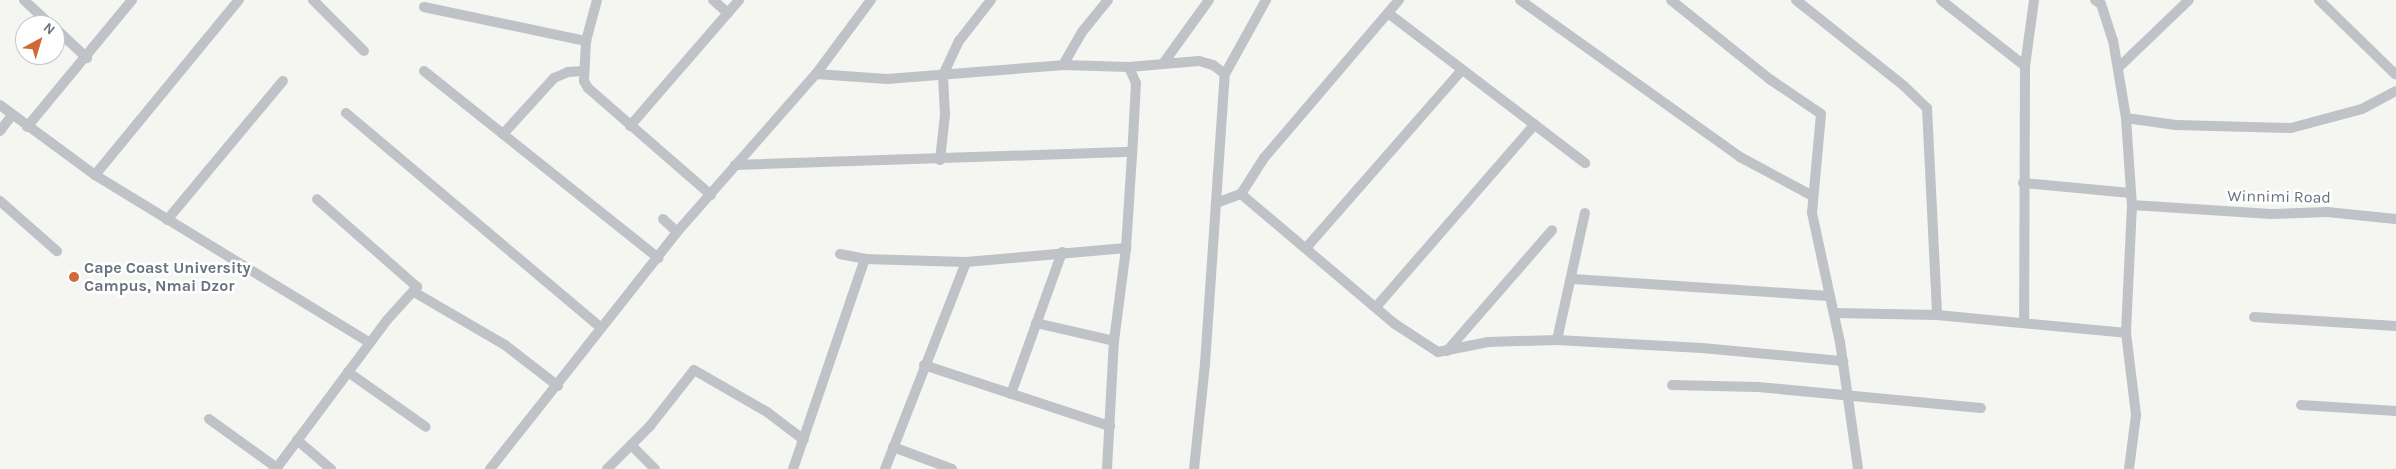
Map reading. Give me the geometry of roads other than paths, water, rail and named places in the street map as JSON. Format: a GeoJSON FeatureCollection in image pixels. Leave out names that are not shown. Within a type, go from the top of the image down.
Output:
{"type":"FeatureCollection","features":[{"type":"Feature","properties":{"kind":"street"},"geometry":{"type":"LineString","coordinates":[[24,0],[40,15]]}},
{"type":"Feature","properties":{"kind":"street"},"geometry":{"type":"LineString","coordinates":[[27,127],[87,58],[132,0]]}},
{"type":"Feature","properties":{"kind":"street"},"geometry":{"type":"LineString","coordinates":[[95,175],[239,0]]}},
{"type":"Feature","properties":{"kind":"street"},"geometry":{"type":"LineString","coordinates":[[313,0],[364,51]]}},
{"type":"Feature","properties":{"kind":"street"},"geometry":{"type":"LineString","coordinates":[[597,0],[586,40],[584,71],[588,88],[711,195]]}},
{"type":"Feature","properties":{"kind":"street"},"geometry":{"type":"LineString","coordinates":[[713,0],[728,14]]}},
{"type":"Feature","properties":{"kind":"street"},"geometry":{"type":"LineString","coordinates":[[630,126],[739,0]]}},
{"type":"Feature","properties":{"kind":"street"},"geometry":{"type":"LineString","coordinates":[[490,469],[558,386],[600,328],[677,232],[816,74],[871,0]]}},
{"type":"Feature","properties":{"kind":"street"},"geometry":{"type":"LineString","coordinates":[[940,160],[945,115],[943,75],[959,41],[991,0]]}},
{"type":"Feature","properties":{"kind":"street"},"geometry":{"type":"LineString","coordinates":[[1063,65],[1082,32],[1108,0]]}},
{"type":"Feature","properties":{"kind":"street"},"geometry":{"type":"LineString","coordinates":[[1164,62],[1209,0]]}},
{"type":"Feature","properties":{"kind":"street"},"geometry":{"type":"LineString","coordinates":[[1194,469],[1200,439],[1225,74],[1266,0]]}},
{"type":"Feature","properties":{"kind":"street"},"geometry":{"type":"LineString","coordinates":[[1216,203],[1240,194],[1264,158],[1399,0]]}},
{"type":"Feature","properties":{"kind":"street"},"geometry":{"type":"LineString","coordinates":[[1520,0],[1740,157],[1811,195]]}},
{"type":"Feature","properties":{"kind":"street"},"geometry":{"type":"LineString","coordinates":[[1671,0],[1770,80],[1821,114],[1811,195],[1812,213],[1829,296],[1835,313],[1849,394],[1858,469]]}},
{"type":"Feature","properties":{"kind":"street"},"geometry":{"type":"LineString","coordinates":[[1796,0],[1904,86],[1927,108],[1937,315]]}},
{"type":"Feature","properties":{"kind":"street"},"geometry":{"type":"LineString","coordinates":[[1941,0],[2025,66]]}},
{"type":"Feature","properties":{"kind":"street"},"geometry":{"type":"LineString","coordinates":[[2024,322],[2023,183],[2025,66],[2034,0]]}},
{"type":"Feature","properties":{"kind":"street"},"geometry":{"type":"LineString","coordinates":[[2118,68],[2190,0]]}},
{"type":"Feature","properties":{"kind":"street"},"geometry":{"type":"LineString","coordinates":[[2319,0],[2396,76]]}},
{"type":"Feature","properties":{"kind":"street"},"geometry":{"type":"LineString","coordinates":[[2100,1],[2118,68],[2126,118],[2132,204],[2126,333],[2136,415],[2129,469]]}},
{"type":"Feature","properties":{"kind":"street"},"geometry":{"type":"LineString","coordinates":[[424,7],[586,40]]}},
{"type":"Feature","properties":{"kind":"street"},"geometry":{"type":"LineString","coordinates":[[1388,13],[1585,162]]}},
{"type":"Feature","properties":{"kind":"street"},"geometry":{"type":"LineString","coordinates":[[65,37],[87,58]]}},
{"type":"Feature","properties":{"kind":"street"},"geometry":{"type":"LineString","coordinates":[[816,74],[887,79],[1063,65],[1129,67],[1164,62],[1199,61],[1214,66],[1225,74]]}},
{"type":"Feature","properties":{"kind":"street"},"geometry":{"type":"LineString","coordinates":[[1107,469],[1114,341],[1126,248],[1136,83],[1129,67]]}},
{"type":"Feature","properties":{"kind":"street"},"geometry":{"type":"LineString","coordinates":[[1306,248],[1462,70]]}},
{"type":"Feature","properties":{"kind":"street"},"geometry":{"type":"LineString","coordinates":[[424,71],[658,258]]}},
{"type":"Feature","properties":{"kind":"street"},"geometry":{"type":"LineString","coordinates":[[503,134],[554,78],[568,72],[584,71]]}},
{"type":"Feature","properties":{"kind":"street"},"geometry":{"type":"LineString","coordinates":[[167,220],[283,81]]}},
{"type":"Feature","properties":{"kind":"street"},"geometry":{"type":"LineString","coordinates":[[2126,118],[2176,125],[2291,128],[2362,109],[2396,91]]}},
{"type":"Feature","properties":{"kind":"street"},"geometry":{"type":"LineString","coordinates":[[0,105],[27,127],[95,175],[370,343]]}},
{"type":"Feature","properties":{"kind":"street"},"geometry":{"type":"LineString","coordinates":[[346,113],[600,328]]}},
{"type":"Feature","properties":{"kind":"street"},"geometry":{"type":"LineString","coordinates":[[0,131],[12,115]]}},
{"type":"Feature","properties":{"kind":"street"},"geometry":{"type":"LineString","coordinates":[[1376,307],[1534,124]]}},
{"type":"Feature","properties":{"kind":"street"},"geometry":{"type":"LineString","coordinates":[[735,165],[940,160],[1132,152]]}},
{"type":"Feature","properties":{"kind":"street"},"geometry":{"type":"LineString","coordinates":[[2023,183],[2131,193]]}},
{"type":"Feature","properties":{"kind":"street"},"geometry":{"type":"LineString","coordinates":[[1240,194],[1376,307],[1434,350],[1447,351],[1488,342],[1556,340],[1702,348],[1843,361]]}},
{"type":"Feature","properties":{"kind":"street"},"geometry":{"type":"LineString","coordinates":[[209,420],[276,468],[370,343],[414,292],[417,285],[317,200]]}},
{"type":"Feature","properties":{"kind":"street"},"geometry":{"type":"LineString","coordinates":[[0,201],[57,251]]}},
{"type":"Feature","properties":{"kind":"street","name":"Winnimi Road"},"geometry":{"type":"LineString","coordinates":[[2132,204],[2271,214],[2327,212],[2396,219]]}},
{"type":"Feature","properties":{"kind":"street"},"geometry":{"type":"LineString","coordinates":[[1556,340],[1573,279],[1585,213]]}},
{"type":"Feature","properties":{"kind":"street"},"geometry":{"type":"LineString","coordinates":[[663,218],[677,232]]}},
{"type":"Feature","properties":{"kind":"street"},"geometry":{"type":"LineString","coordinates":[[1447,351],[1552,230]]}},
{"type":"Feature","properties":{"kind":"street"},"geometry":{"type":"LineString","coordinates":[[840,254],[865,259],[966,262],[1062,252],[1126,248]]}},
{"type":"Feature","properties":{"kind":"street"},"geometry":{"type":"LineString","coordinates":[[1011,394],[1062,252]]}},
{"type":"Feature","properties":{"kind":"street"},"geometry":{"type":"LineString","coordinates":[[794,469],[865,259]]}},
{"type":"Feature","properties":{"kind":"street"},"geometry":{"type":"LineString","coordinates":[[885,469],[924,365],[966,262]]}},
{"type":"Feature","properties":{"kind":"street"},"geometry":{"type":"LineString","coordinates":[[1573,279],[1829,296]]}},
{"type":"Feature","properties":{"kind":"street"},"geometry":{"type":"LineString","coordinates":[[414,292],[505,345],[558,386]]}},
{"type":"Feature","properties":{"kind":"street"},"geometry":{"type":"LineString","coordinates":[[1835,313],[1937,315],[2126,333]]}},
{"type":"Feature","properties":{"kind":"street"},"geometry":{"type":"LineString","coordinates":[[2254,317],[2396,326]]}},
{"type":"Feature","properties":{"kind":"street"},"geometry":{"type":"LineString","coordinates":[[1036,323],[1114,341]]}},
{"type":"Feature","properties":{"kind":"street"},"geometry":{"type":"LineString","coordinates":[[924,365],[1110,426]]}},
{"type":"Feature","properties":{"kind":"street"},"geometry":{"type":"LineString","coordinates":[[607,469],[631,445],[694,370],[766,412],[804,440]]}},
{"type":"Feature","properties":{"kind":"street"},"geometry":{"type":"LineString","coordinates":[[348,372],[426,427]]}},
{"type":"Feature","properties":{"kind":"street"},"geometry":{"type":"LineString","coordinates":[[1672,385],[1758,387],[1849,394],[1981,408]]}},
{"type":"Feature","properties":{"kind":"street"},"geometry":{"type":"LineString","coordinates":[[2301,405],[2396,411]]}},
{"type":"Feature","properties":{"kind":"street"},"geometry":{"type":"LineString","coordinates":[[297,440],[331,469]]}},
{"type":"Feature","properties":{"kind":"street"},"geometry":{"type":"LineString","coordinates":[[631,445],[655,469]]}},
{"type":"Feature","properties":{"kind":"street"},"geometry":{"type":"LineString","coordinates":[[893,447],[952,469]]}},
{"type":"Feature","properties":{"kind":"place","name":"Cape Coast University Campus, Nmai Dzor"},"geometry":{"type":"Point","coordinates":[74,277]}}]}
